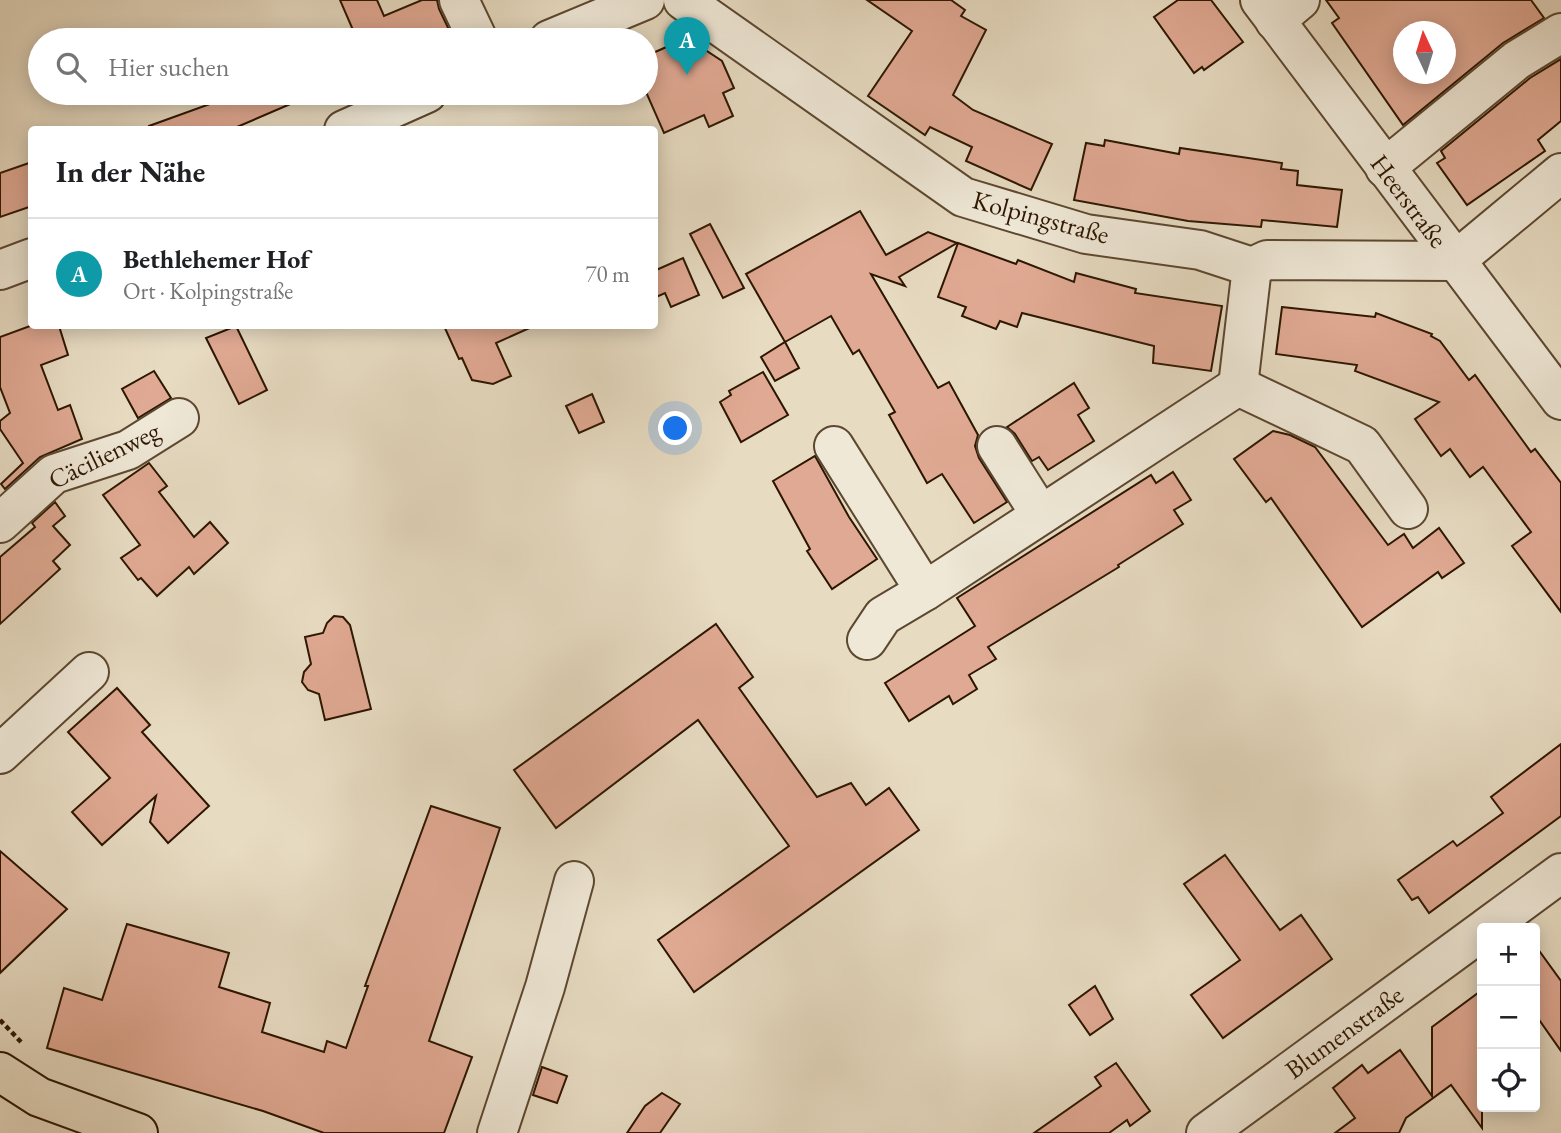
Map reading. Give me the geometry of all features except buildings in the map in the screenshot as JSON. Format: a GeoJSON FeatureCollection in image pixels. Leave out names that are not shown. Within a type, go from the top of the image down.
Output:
{"type":"FeatureCollection","features":[{"type":"Feature","properties":{"kind":"main road"},"geometry":{"type":"LineString","coordinates":[[0,1072],[39,1097],[138,1133]]}},
{"type":"Feature","properties":{"kind":"street"},"geometry":{"type":"LineString","coordinates":[[459,0],[472,28]]}},
{"type":"Feature","properties":{"kind":"street"},"geometry":{"type":"LineString","coordinates":[[577,28],[645,0]]}},
{"type":"Feature","properties":{"kind":"street","name":"Kolpingstraße"},"geometry":{"type":"LineString","coordinates":[[684,0],[963,197],[1086,234],[1200,250],[1252,267],[1267,260],[1455,261]]}},
{"type":"Feature","properties":{"kind":"street","name":"Heerstraße"},"geometry":{"type":"LineString","coordinates":[[1278,7],[1385,168],[1561,400]]}},
{"type":"Feature","properties":{"kind":"street"},"geometry":{"type":"LineString","coordinates":[[1385,168],[1517,60],[1561,33]]}},
{"type":"Feature","properties":{"kind":"street"},"geometry":{"type":"LineString","coordinates":[[353,126],[399,105]]}},
{"type":"Feature","properties":{"kind":"street"},"geometry":{"type":"LineString","coordinates":[[1455,261],[1561,173]]}},
{"type":"Feature","properties":{"kind":"street"},"geometry":{"type":"LineString","coordinates":[[0,270],[28,260]]}},
{"type":"Feature","properties":{"kind":"street"},"geometry":{"type":"LineString","coordinates":[[1238,386],[1252,267]]}},
{"type":"Feature","properties":{"kind":"street"},"geometry":{"type":"LineString","coordinates":[[1238,386],[1362,445],[1408,509]]}},
{"type":"Feature","properties":{"kind":"street"},"geometry":{"type":"LineString","coordinates":[[867,640],[883,616],[1238,386]]}},
{"type":"Feature","properties":{"kind":"street","name":"Cäcilienweg"},"geometry":{"type":"LineString","coordinates":[[0,523],[54,474],[128,450],[179,418]]}},
{"type":"Feature","properties":{"kind":"street"},"geometry":{"type":"LineString","coordinates":[[834,446],[925,591]]}},
{"type":"Feature","properties":{"kind":"street"},"geometry":{"type":"LineString","coordinates":[[997,446],[1040,514]]}},
{"type":"Feature","properties":{"kind":"street"},"geometry":{"type":"LineString","coordinates":[[0,754],[89,672]]}},
{"type":"Feature","properties":{"kind":"street","name":"Blumenstraße"},"geometry":{"type":"LineString","coordinates":[[1493,923],[1561,873]]}},
{"type":"Feature","properties":{"kind":"street"},"geometry":{"type":"LineString","coordinates":[[496,1133],[545,987],[574,881]]}},
{"type":"Feature","properties":{"kind":"street","name":"Blumenstraße"},"geometry":{"type":"LineString","coordinates":[[1206,1133],[1477,935]]}},
{"type":"Feature","properties":{"kind":"place","name":"Bethlehemer Hof"},"geometry":{"type":"Point","coordinates":[687,75]}}]}
